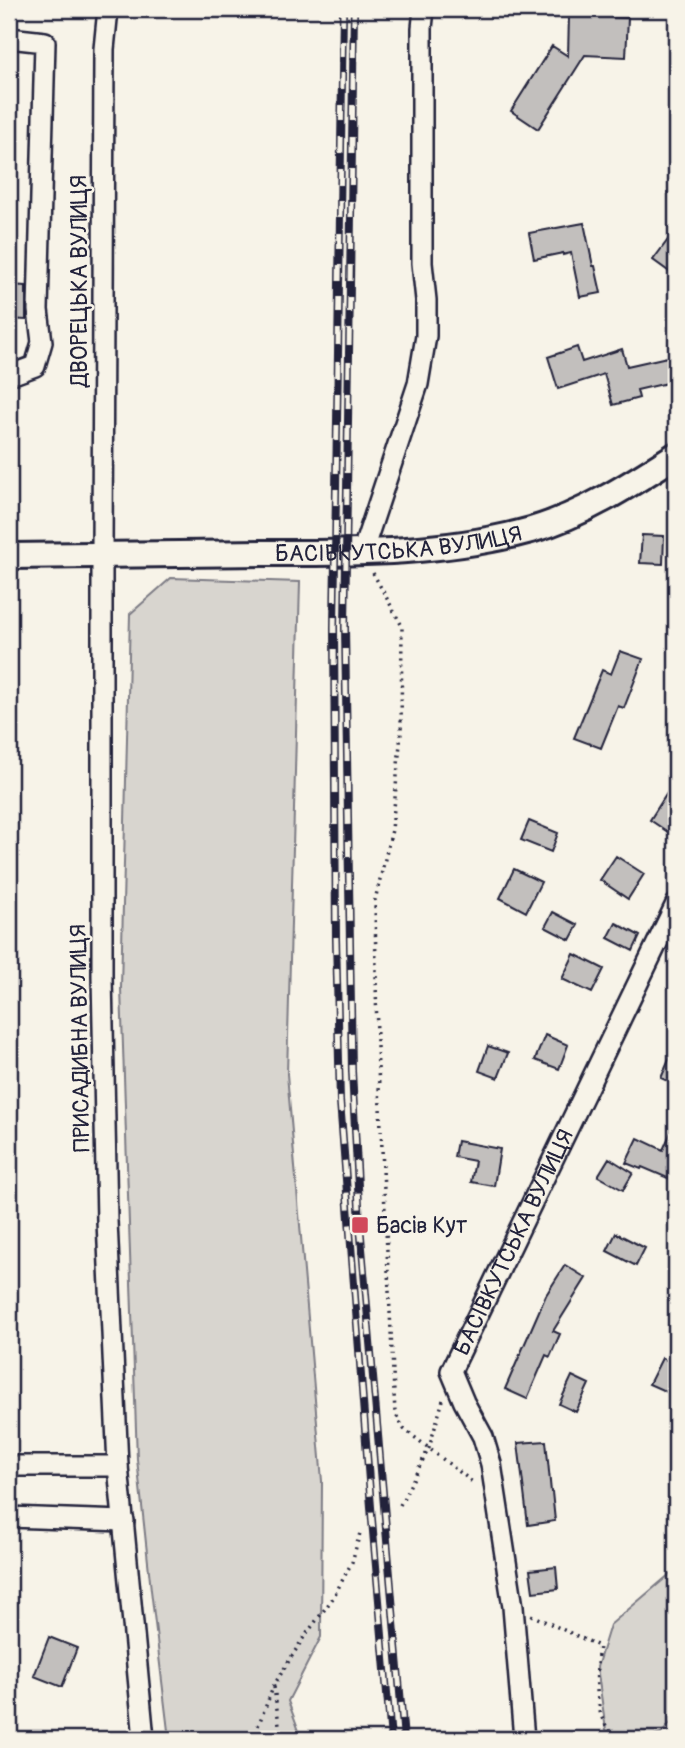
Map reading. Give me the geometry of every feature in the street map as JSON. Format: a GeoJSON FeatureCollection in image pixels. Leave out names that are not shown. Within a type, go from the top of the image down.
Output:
{"type":"FeatureCollection","features":[{"type":"Feature","properties":{"kind":"main road","name":"БАСІВКУТСЬКА ВУЛИЦЯ"},"geometry":{"type":"LineString","coordinates":[[9,556],[362,553],[494,539],[534,529],[577,512],[617,492],[676,455]]}},
{"type":"Feature","properties":{"kind":"street","name":"ДВОРЕЦЬКА ВУЛИЦЯ"},"geometry":{"type":"LineString","coordinates":[[102,554],[104,62],[108,9]]}},
{"type":"Feature","properties":{"kind":"street"},"geometry":{"type":"LineString","coordinates":[[362,553],[418,384],[426,336],[422,263],[424,9]]}},
{"type":"Feature","properties":{"kind":"street"},"geometry":{"type":"LineString","coordinates":[[9,38],[45,42],[38,310],[42,342],[35,366],[9,373]]}},
{"type":"Feature","properties":{"kind":"street","name":"ПРИСАДИБНА ВУЛИЦЯ"},"geometry":{"type":"LineString","coordinates":[[102,554],[102,975],[106,1194],[118,1466],[144,1739]]}},
{"type":"Feature","properties":{"kind":"street","name":"БАСІВКУТСЬКА ВУЛИЦЯ"},"geometry":{"type":"LineString","coordinates":[[524,1739],[513,1607],[491,1464],[484,1437],[464,1402],[451,1371],[676,904]]}},
{"type":"Feature","properties":{"kind":"street"},"geometry":{"type":"LineString","coordinates":[[653,952],[676,943]]}},
{"type":"Feature","properties":{"kind":"street"},"geometry":{"type":"LineString","coordinates":[[9,1466],[118,1466]]}},
{"type":"Feature","properties":{"kind":"street"},"geometry":{"type":"LineString","coordinates":[[9,1517],[124,1521]]}},
{"type":"Feature","properties":{"kind":"path"},"geometry":{"type":"LineString","coordinates":[[362,553],[402,626],[401,733],[392,830],[375,900],[377,1047],[395,1413],[404,1429],[497,1502]]}},
{"type":"Feature","properties":{"kind":"path"},"geometry":{"type":"LineString","coordinates":[[400,1505],[429,1448],[451,1371]]}},
{"type":"Feature","properties":{"kind":"path"},"geometry":{"type":"LineString","coordinates":[[253,1739],[274,1685],[333,1598],[352,1562],[360,1533]]}},
{"type":"Feature","properties":{"kind":"path"},"geometry":{"type":"LineString","coordinates":[[513,1607],[599,1646],[597,1688],[601,1714],[617,1739]]}},
{"type":"Feature","properties":{"kind":"path"},"geometry":{"type":"LineString","coordinates":[[274,1685],[281,1739]]}},
{"type":"Feature","properties":{"kind":"shaded area"},"geometry":{"type":"Polygon","coordinates":[[[171,578],[300,582],[287,1074],[322,1481],[321,1637],[288,1701],[302,1739],[169,1739],[151,1590],[137,1459],[121,988],[130,614],[171,578]]]}},
{"type":"Feature","properties":{"kind":"shaded area"},"geometry":{"type":"Polygon","coordinates":[[[676,1569],[676,1717],[661,1734],[644,1739],[619,1739],[606,1730],[597,1667],[610,1625],[676,1569]]]}},
{"type":"Feature","properties":{"kind":"building"},"geometry":{"type":"Polygon","coordinates":[[[569,15],[628,18],[626,57],[585,55],[538,129],[511,111],[552,46],[568,56],[569,15]]]}},
{"type":"Feature","properties":{"kind":"building"},"geometry":{"type":"Polygon","coordinates":[[[584,223],[601,293],[580,297],[571,253],[534,259],[529,233],[584,223]]]}},
{"type":"Feature","properties":{"kind":"building"},"geometry":{"type":"Polygon","coordinates":[[[676,229],[676,266],[671,273],[653,260],[676,229]]]}},
{"type":"Feature","properties":{"kind":"building"},"geometry":{"type":"Polygon","coordinates":[[[9,285],[26,286],[26,320],[9,319],[9,285]]]}},
{"type":"Feature","properties":{"kind":"building"},"geometry":{"type":"Polygon","coordinates":[[[577,347],[582,362],[622,349],[627,366],[676,355],[676,381],[637,390],[639,398],[613,405],[604,374],[558,389],[548,357],[577,347]]]}},
{"type":"Feature","properties":{"kind":"building"},"geometry":{"type":"Polygon","coordinates":[[[642,535],[664,536],[663,564],[640,563],[642,535]]]}},
{"type":"Feature","properties":{"kind":"building"},"geometry":{"type":"Polygon","coordinates":[[[620,651],[643,659],[624,708],[618,706],[601,748],[574,738],[602,670],[611,674],[620,651]]]}},
{"type":"Feature","properties":{"kind":"building"},"geometry":{"type":"Polygon","coordinates":[[[676,779],[676,819],[668,832],[650,820],[676,779]]]}},
{"type":"Feature","properties":{"kind":"building"},"geometry":{"type":"Polygon","coordinates":[[[529,821],[558,833],[551,852],[521,840],[529,821]]]}},
{"type":"Feature","properties":{"kind":"building"},"geometry":{"type":"Polygon","coordinates":[[[616,856],[644,874],[628,899],[600,880],[616,856]]]}},
{"type":"Feature","properties":{"kind":"building"},"geometry":{"type":"Polygon","coordinates":[[[514,869],[541,882],[526,912],[500,898],[514,869]]]}},
{"type":"Feature","properties":{"kind":"building"},"geometry":{"type":"Polygon","coordinates":[[[553,912],[578,925],[570,940],[545,927],[553,912]]]}},
{"type":"Feature","properties":{"kind":"building"},"geometry":{"type":"Polygon","coordinates":[[[616,923],[640,936],[633,951],[608,938],[616,923]]]}},
{"type":"Feature","properties":{"kind":"building"},"geometry":{"type":"Polygon","coordinates":[[[574,954],[604,969],[592,993],[562,979],[574,954]]]}},
{"type":"Feature","properties":{"kind":"building"},"geometry":{"type":"Polygon","coordinates":[[[545,1035],[568,1045],[559,1069],[535,1060],[545,1035]]]}},
{"type":"Feature","properties":{"kind":"building"},"geometry":{"type":"Polygon","coordinates":[[[676,1044],[676,1085],[661,1078],[676,1044]]]}},
{"type":"Feature","properties":{"kind":"building"},"geometry":{"type":"Polygon","coordinates":[[[488,1046],[508,1053],[498,1078],[479,1071],[488,1046]]]}},
{"type":"Feature","properties":{"kind":"building"},"geometry":{"type":"Polygon","coordinates":[[[676,1121],[676,1165],[670,1179],[626,1163],[638,1138],[663,1150],[676,1121]]]}},
{"type":"Feature","properties":{"kind":"building"},"geometry":{"type":"Polygon","coordinates":[[[457,1141],[500,1149],[494,1186],[471,1182],[475,1161],[454,1157],[457,1141]]]}},
{"type":"Feature","properties":{"kind":"building"},"geometry":{"type":"Polygon","coordinates":[[[609,1158],[633,1173],[623,1190],[598,1176],[609,1158]]]}},
{"type":"Feature","properties":{"kind":"building"},"geometry":{"type":"Polygon","coordinates":[[[616,1233],[645,1248],[636,1266],[607,1251],[616,1233]]]}},
{"type":"Feature","properties":{"kind":"building"},"geometry":{"type":"Polygon","coordinates":[[[565,1265],[586,1278],[553,1331],[560,1334],[550,1357],[546,1355],[527,1399],[505,1389],[546,1295],[565,1265]]]}},
{"type":"Feature","properties":{"kind":"building"},"geometry":{"type":"Polygon","coordinates":[[[662,1358],[676,1365],[676,1396],[649,1384],[662,1358]]]}},
{"type":"Feature","properties":{"kind":"building"},"geometry":{"type":"Polygon","coordinates":[[[572,1376],[589,1384],[576,1412],[559,1404],[572,1376]]]}},
{"type":"Feature","properties":{"kind":"building"},"geometry":{"type":"Polygon","coordinates":[[[546,1441],[555,1521],[528,1525],[518,1443],[546,1441]]]}},
{"type":"Feature","properties":{"kind":"building"},"geometry":{"type":"Polygon","coordinates":[[[556,1567],[558,1589],[533,1592],[530,1570],[556,1567]]]}},
{"type":"Feature","properties":{"kind":"building"},"geometry":{"type":"Polygon","coordinates":[[[49,1637],[77,1648],[62,1687],[34,1676],[49,1637]]]}},
{"type":"Feature","properties":{"kind":"railway"},"geometry":{"type":"LineString","coordinates":[[343,9],[334,628],[340,1101],[391,1739]]}},
{"type":"Feature","properties":{"kind":"railway"},"geometry":{"type":"LineString","coordinates":[[354,9],[345,628],[352,1071],[360,1225],[404,1739]]}},
{"type":"Feature","properties":{"kind":"place","name":"Басів Кут"},"geometry":{"type":"Point","coordinates":[360,1225]}}]}
